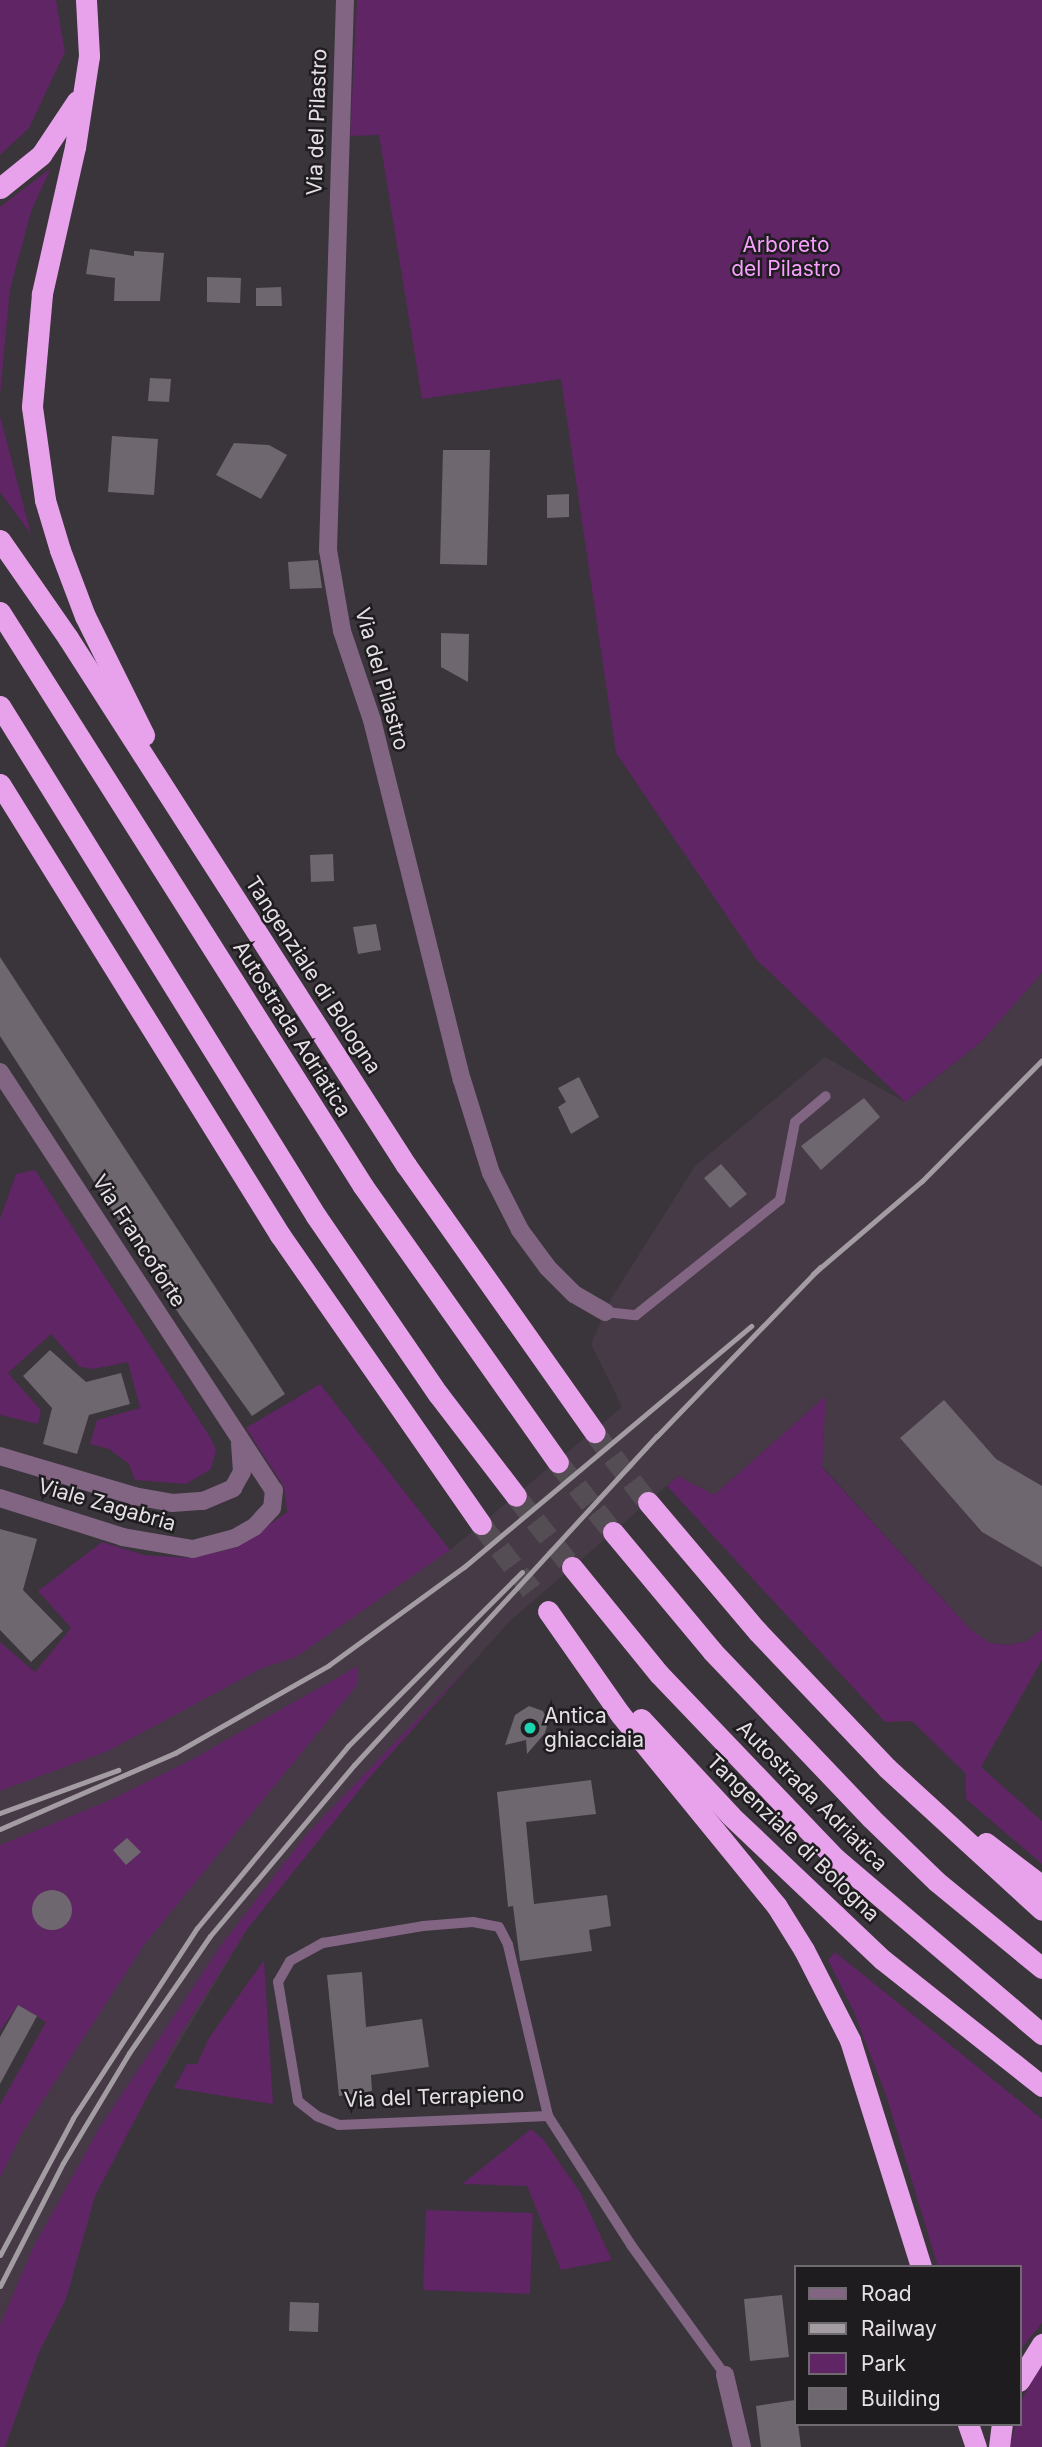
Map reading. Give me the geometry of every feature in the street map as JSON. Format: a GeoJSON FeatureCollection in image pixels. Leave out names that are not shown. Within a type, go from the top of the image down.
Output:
{"type":"FeatureCollection","features":[{"type":"Feature","properties":{"kind":"highway"},"geometry":{"type":"LineString","coordinates":[[86,0],[89,56],[75,147],[36,331],[32,382],[37,455],[51,523],[85,616],[199,843]]}},
{"type":"Feature","properties":{"kind":"highway"},"geometry":{"type":"LineString","coordinates":[[0,188],[41,155],[83,90]]}},
{"type":"Feature","properties":{"kind":"highway","name":"Tangenziale di Bologna"},"geometry":{"type":"LineString","coordinates":[[0,540],[414,1177],[594,1432]]}},
{"type":"Feature","properties":{"kind":"highway","name":"Autostrada Adriatica"},"geometry":{"type":"LineString","coordinates":[[0,612],[363,1186],[558,1462]]}},
{"type":"Feature","properties":{"kind":"highway"},"geometry":{"type":"LineString","coordinates":[[0,706],[316,1216],[439,1394],[516,1496]]}},
{"type":"Feature","properties":{"kind":"highway"},"geometry":{"type":"LineString","coordinates":[[0,784],[280,1235],[481,1524]]}},
{"type":"Feature","properties":{"kind":"highway"},"geometry":{"type":"LineString","coordinates":[[648,1502],[814,1691],[945,1824],[1042,1910]]}},
{"type":"Feature","properties":{"kind":"highway","name":"Autostrada Adriatica"},"geometry":{"type":"LineString","coordinates":[[612,1532],[712,1651],[871,1818],[936,1881],[1042,1968]]}},
{"type":"Feature","properties":{"kind":"highway","name":"Autostrada Adriatica"},"geometry":{"type":"LineString","coordinates":[[572,1567],[659,1674],[835,1858],[1042,2034]]}},
{"type":"Feature","properties":{"kind":"highway","name":"Tangenziale di Bologna"},"geometry":{"type":"LineString","coordinates":[[920,2265],[850,2040],[804,1950],[776,1905],[620,1714],[543,1604],[664,1744],[806,1889],[944,2011],[1042,2086]]}},
{"type":"Feature","properties":{"kind":"highway"},"geometry":{"type":"LineString","coordinates":[[814,1691],[1042,1886]]}},
{"type":"Feature","properties":{"kind":"highway"},"geometry":{"type":"LineString","coordinates":[[1021,2378],[1042,2344]]}},
{"type":"Feature","properties":{"kind":"highway"},"geometry":{"type":"LineString","coordinates":[[969,2426],[976,2447]]}},
{"type":"Feature","properties":{"kind":"highway"},"geometry":{"type":"LineString","coordinates":[[999,2447],[1002,2426]]}},
{"type":"Feature","properties":{"kind":"street","name":"Via del Pilastro"},"geometry":{"type":"LineString","coordinates":[[345,0],[328,550],[342,631],[372,720],[462,1080],[491,1173],[520,1230],[548,1268],[574,1294],[605,1312]]}},
{"type":"Feature","properties":{"kind":"street","name":"Via Francoforte"},"geometry":{"type":"LineString","coordinates":[[0,1072],[238,1436]]}},
{"type":"Feature","properties":{"kind":"street","name":"Viale Zagabria"},"geometry":{"type":"LineString","coordinates":[[0,1456],[134,1496],[172,1503],[203,1501],[233,1488],[242,1472],[238,1436]]}},
{"type":"Feature","properties":{"kind":"street","name":"Viale Zagabria"},"geometry":{"type":"LineString","coordinates":[[0,1498],[137,1540],[178,1549],[209,1546],[254,1527],[272,1508],[274,1490],[238,1436]]}},
{"type":"Feature","properties":{"kind":"street","name":"Via del Terrapieno"},"geometry":{"type":"LineString","coordinates":[[724,2375],[742,2447]]}},
{"type":"Feature","properties":{"kind":"lane"},"geometry":{"type":"LineString","coordinates":[[605,1312],[636,1315],[780,1200],[795,1122],[826,1096]]}},
{"type":"Feature","properties":{"kind":"lane","name":"Via del Terrapieno"},"geometry":{"type":"LineString","coordinates":[[548,2116],[339,2125],[317,2116],[298,2101],[278,1982],[290,1961],[323,1943],[423,1926],[473,1922],[499,1927],[508,1945],[548,2116],[631,2245],[724,2375]]}},
{"type":"Feature","properties":{"kind":"shaded area"},"geometry":{"type":"Polygon","coordinates":[[[1042,973],[1042,1629],[1027,1641],[1009,1645],[990,1643],[971,1630],[822,1466],[825,1397],[714,1495],[678,1476],[509,1622],[370,1777],[248,1928],[124,2135],[95,2196],[66,2299],[39,2352],[5,2447],[0,2447],[0,2105],[46,2022],[0,1911],[0,1749],[450,1550],[622,1407],[591,1344],[611,1299],[695,1166],[825,1057],[905,1102],[981,1042],[1042,973]]]}},
{"type":"Feature","properties":{"kind":"green space"},"geometry":{"type":"Polygon","coordinates":[[[0,0],[56,0],[65,52],[29,128],[0,155],[0,0]]]}},
{"type":"Feature","properties":{"kind":"green space","name":"Arboreto del Pilastro"},"geometry":{"type":"Polygon","coordinates":[[[357,0],[1042,0],[1042,973],[981,1042],[905,1102],[756,959],[616,753],[561,379],[422,399],[379,135],[350,136],[357,0]]]}},
{"type":"Feature","properties":{"kind":"green space"},"geometry":{"type":"Polygon","coordinates":[[[51,168],[32,209],[10,289],[0,395],[0,207],[51,168]]]}},
{"type":"Feature","properties":{"kind":"green space"},"geometry":{"type":"Polygon","coordinates":[[[0,416],[31,534],[0,492],[0,416]]]}},
{"type":"Feature","properties":{"kind":"green space"},"geometry":{"type":"Polygon","coordinates":[[[35,1170],[210,1437],[216,1450],[211,1469],[186,1484],[135,1480],[129,1464],[109,1449],[90,1444],[97,1420],[140,1408],[128,1362],[94,1369],[80,1367],[51,1334],[8,1373],[41,1410],[38,1424],[0,1415],[0,1219],[16,1174],[35,1170]]]}},
{"type":"Feature","properties":{"kind":"green space"},"geometry":{"type":"Polygon","coordinates":[[[320,1384],[450,1550],[296,1657],[260,1669],[108,1751],[0,1791],[0,1642],[35,1672],[71,1628],[38,1591],[102,1542],[144,1555],[191,1558],[238,1547],[287,1512],[284,1487],[246,1428],[320,1384]]]}},
{"type":"Feature","properties":{"kind":"green space"},"geometry":{"type":"Polygon","coordinates":[[[826,1396],[822,1467],[971,1630],[990,1643],[1009,1645],[1027,1641],[1042,1629],[1042,1660],[981,1767],[1042,1821],[1042,1864],[966,1799],[966,1774],[912,1721],[885,1722],[667,1486],[678,1476],[714,1495],[826,1396]]]}},
{"type":"Feature","properties":{"kind":"green space"},"geometry":{"type":"Polygon","coordinates":[[[475,1659],[370,1777],[248,1928],[178,2038],[95,2196],[66,2299],[39,2352],[5,2447],[0,2447],[0,2325],[33,2248],[98,2130],[222,1944],[306,1835],[475,1659]]]}},
{"type":"Feature","properties":{"kind":"green space"},"geometry":{"type":"Polygon","coordinates":[[[358,1666],[358,1684],[144,1945],[22,2133],[0,2178],[0,2105],[46,2022],[18,2005],[0,2031],[0,1845],[106,1802],[189,1761],[358,1666]]]}},
{"type":"Feature","properties":{"kind":"green space"},"geometry":{"type":"Polygon","coordinates":[[[835,1952],[1042,2119],[1042,2323],[1021,2349],[1021,2265],[937,2265],[886,2095],[853,2010],[828,1960],[835,1952]]]}},
{"type":"Feature","properties":{"kind":"green space"},"geometry":{"type":"Polygon","coordinates":[[[264,1960],[273,2104],[174,2088],[187,2064],[197,2064],[209,2038],[264,1960]]]}},
{"type":"Feature","properties":{"kind":"green space"},"geometry":{"type":"Polygon","coordinates":[[[531,2129],[543,2139],[580,2192],[612,2260],[561,2270],[527,2186],[462,2184],[531,2129]]]}},
{"type":"Feature","properties":{"kind":"green space"},"geometry":{"type":"Polygon","coordinates":[[[426,2210],[533,2213],[530,2294],[423,2290],[426,2210]]]}},
{"type":"Feature","properties":{"kind":"green space"},"geometry":{"type":"Polygon","coordinates":[[[1042,2363],[1042,2447],[1010,2447],[1015,2426],[1021,2426],[1022,2399],[1042,2363]]]}},
{"type":"Feature","properties":{"kind":"building"},"geometry":{"type":"Polygon","coordinates":[[[90,249],[134,256],[134,251],[164,253],[160,301],[114,301],[115,278],[86,274],[90,249]]]}},
{"type":"Feature","properties":{"kind":"building"},"geometry":{"type":"Polygon","coordinates":[[[207,277],[241,278],[240,303],[207,302],[207,277]]]}},
{"type":"Feature","properties":{"kind":"building"},"geometry":{"type":"Polygon","coordinates":[[[281,287],[282,306],[256,306],[256,288],[281,287]]]}},
{"type":"Feature","properties":{"kind":"building"},"geometry":{"type":"Polygon","coordinates":[[[150,378],[171,379],[169,402],[148,401],[150,378]]]}},
{"type":"Feature","properties":{"kind":"building"},"geometry":{"type":"Polygon","coordinates":[[[112,436],[158,439],[154,495],[108,492],[112,436]]]}},
{"type":"Feature","properties":{"kind":"building"},"geometry":{"type":"Polygon","coordinates":[[[234,443],[269,445],[287,455],[261,499],[216,475],[234,443]]]}},
{"type":"Feature","properties":{"kind":"building"},"geometry":{"type":"Polygon","coordinates":[[[443,450],[490,450],[487,565],[440,564],[443,450]]]}},
{"type":"Feature","properties":{"kind":"building"},"geometry":{"type":"Polygon","coordinates":[[[569,494],[569,517],[547,518],[547,495],[569,494]]]}},
{"type":"Feature","properties":{"kind":"building"},"geometry":{"type":"Polygon","coordinates":[[[318,560],[322,588],[290,589],[288,562],[318,560]]]}},
{"type":"Feature","properties":{"kind":"building"},"geometry":{"type":"Polygon","coordinates":[[[441,633],[469,634],[468,682],[441,667],[441,633]]]}},
{"type":"Feature","properties":{"kind":"building"},"geometry":{"type":"Polygon","coordinates":[[[333,854],[334,881],[311,882],[310,855],[333,854]]]}},
{"type":"Feature","properties":{"kind":"building"},"geometry":{"type":"Polygon","coordinates":[[[376,924],[381,950],[358,954],[353,927],[376,924]]]}},
{"type":"Feature","properties":{"kind":"building"},"geometry":{"type":"Polygon","coordinates":[[[0,957],[285,1394],[252,1416],[181,1317],[0,1036],[0,957]]]}},
{"type":"Feature","properties":{"kind":"building"},"geometry":{"type":"Polygon","coordinates":[[[579,1077],[599,1117],[571,1134],[558,1107],[566,1102],[558,1088],[579,1077]]]}},
{"type":"Feature","properties":{"kind":"building"},"geometry":{"type":"Polygon","coordinates":[[[864,1098],[880,1117],[821,1170],[801,1146],[864,1098]]]}},
{"type":"Feature","properties":{"kind":"building"},"geometry":{"type":"Polygon","coordinates":[[[721,1164],[747,1194],[730,1208],[704,1178],[721,1164]]]}},
{"type":"Feature","properties":{"kind":"building"},"geometry":{"type":"Polygon","coordinates":[[[50,1350],[86,1382],[121,1373],[130,1404],[89,1415],[77,1454],[43,1444],[52,1408],[23,1376],[50,1350]]]}},
{"type":"Feature","properties":{"kind":"building"},"geometry":{"type":"Polygon","coordinates":[[[944,1400],[996,1459],[1042,1486],[1042,1567],[982,1532],[900,1438],[944,1400]]]}},
{"type":"Feature","properties":{"kind":"building"},"geometry":{"type":"Polygon","coordinates":[[[0,1529],[37,1539],[23,1590],[63,1631],[31,1662],[0,1630],[0,1529]]]}},
{"type":"Feature","properties":{"kind":"building","name":"Antica ghiacciaia"},"geometry":{"type":"Polygon","coordinates":[[[529,1706],[543,1711],[548,1722],[545,1733],[527,1754],[526,1740],[505,1745],[515,1715],[529,1706]]]}},
{"type":"Feature","properties":{"kind":"building"},"geometry":{"type":"Polygon","coordinates":[[[591,1780],[596,1814],[526,1822],[534,1904],[607,1895],[611,1926],[589,1930],[592,1951],[520,1961],[513,1906],[508,1907],[497,1792],[591,1780]]]}},
{"type":"Feature","properties":{"kind":"building"},"geometry":{"type":"Polygon","coordinates":[[[127,1838],[141,1852],[126,1865],[113,1850],[127,1838]]]}},
{"type":"Feature","properties":{"kind":"building"},"geometry":{"type":"Polygon","coordinates":[[[52,1890],[66,1896],[72,1910],[66,1924],[52,1930],[38,1924],[32,1910],[38,1896],[52,1890]]]}},
{"type":"Feature","properties":{"kind":"building"},"geometry":{"type":"Polygon","coordinates":[[[362,1972],[366,2027],[422,2019],[429,2067],[371,2075],[372,2091],[339,2096],[327,1975],[362,1972]]]}},
{"type":"Feature","properties":{"kind":"building"},"geometry":{"type":"Polygon","coordinates":[[[18,2005],[37,2016],[0,2084],[0,2037],[18,2005]]]}},
{"type":"Feature","properties":{"kind":"building"},"geometry":{"type":"Polygon","coordinates":[[[782,2295],[789,2357],[750,2361],[744,2299],[782,2295]]]}},
{"type":"Feature","properties":{"kind":"building"},"geometry":{"type":"Polygon","coordinates":[[[290,2302],[319,2303],[318,2332],[289,2331],[290,2302]]]}},
{"type":"Feature","properties":{"kind":"building"},"geometry":{"type":"Polygon","coordinates":[[[794,2400],[794,2426],[798,2426],[801,2447],[761,2447],[756,2406],[794,2400]]]}},
{"type":"Feature","properties":{"kind":"tunnel"},"geometry":{"type":"LineString","coordinates":[[594,1432],[648,1502]]}},
{"type":"Feature","properties":{"kind":"tunnel"},"geometry":{"type":"LineString","coordinates":[[558,1462],[613,1532]]}},
{"type":"Feature","properties":{"kind":"tunnel"},"geometry":{"type":"LineString","coordinates":[[516,1496],[572,1567]]}},
{"type":"Feature","properties":{"kind":"tunnel"},"geometry":{"type":"LineString","coordinates":[[481,1524],[537,1597]]}},
{"type":"Feature","properties":{"kind":"railway"},"geometry":{"type":"LineString","coordinates":[[813,1274],[922,1181],[1042,1060]]}},
{"type":"Feature","properties":{"kind":"railway"},"geometry":{"type":"LineString","coordinates":[[0,2286],[63,2163],[129,2053],[210,1936],[354,1765],[657,1436],[820,1267]]}},
{"type":"Feature","properties":{"kind":"railway"},"geometry":{"type":"LineString","coordinates":[[0,1829],[175,1753],[329,1665],[464,1567],[751,1326]]}},
{"type":"Feature","properties":{"kind":"railway"},"geometry":{"type":"LineString","coordinates":[[0,2255],[73,2118],[197,1928],[348,1746],[522,1572]]}},
{"type":"Feature","properties":{"kind":"railway"},"geometry":{"type":"LineString","coordinates":[[0,1813],[118,1770]]}},
{"type":"Feature","properties":{"kind":"place","name":"Antica ghiacciaia"},"geometry":{"type":"Point","coordinates":[530,1728]}}]}
